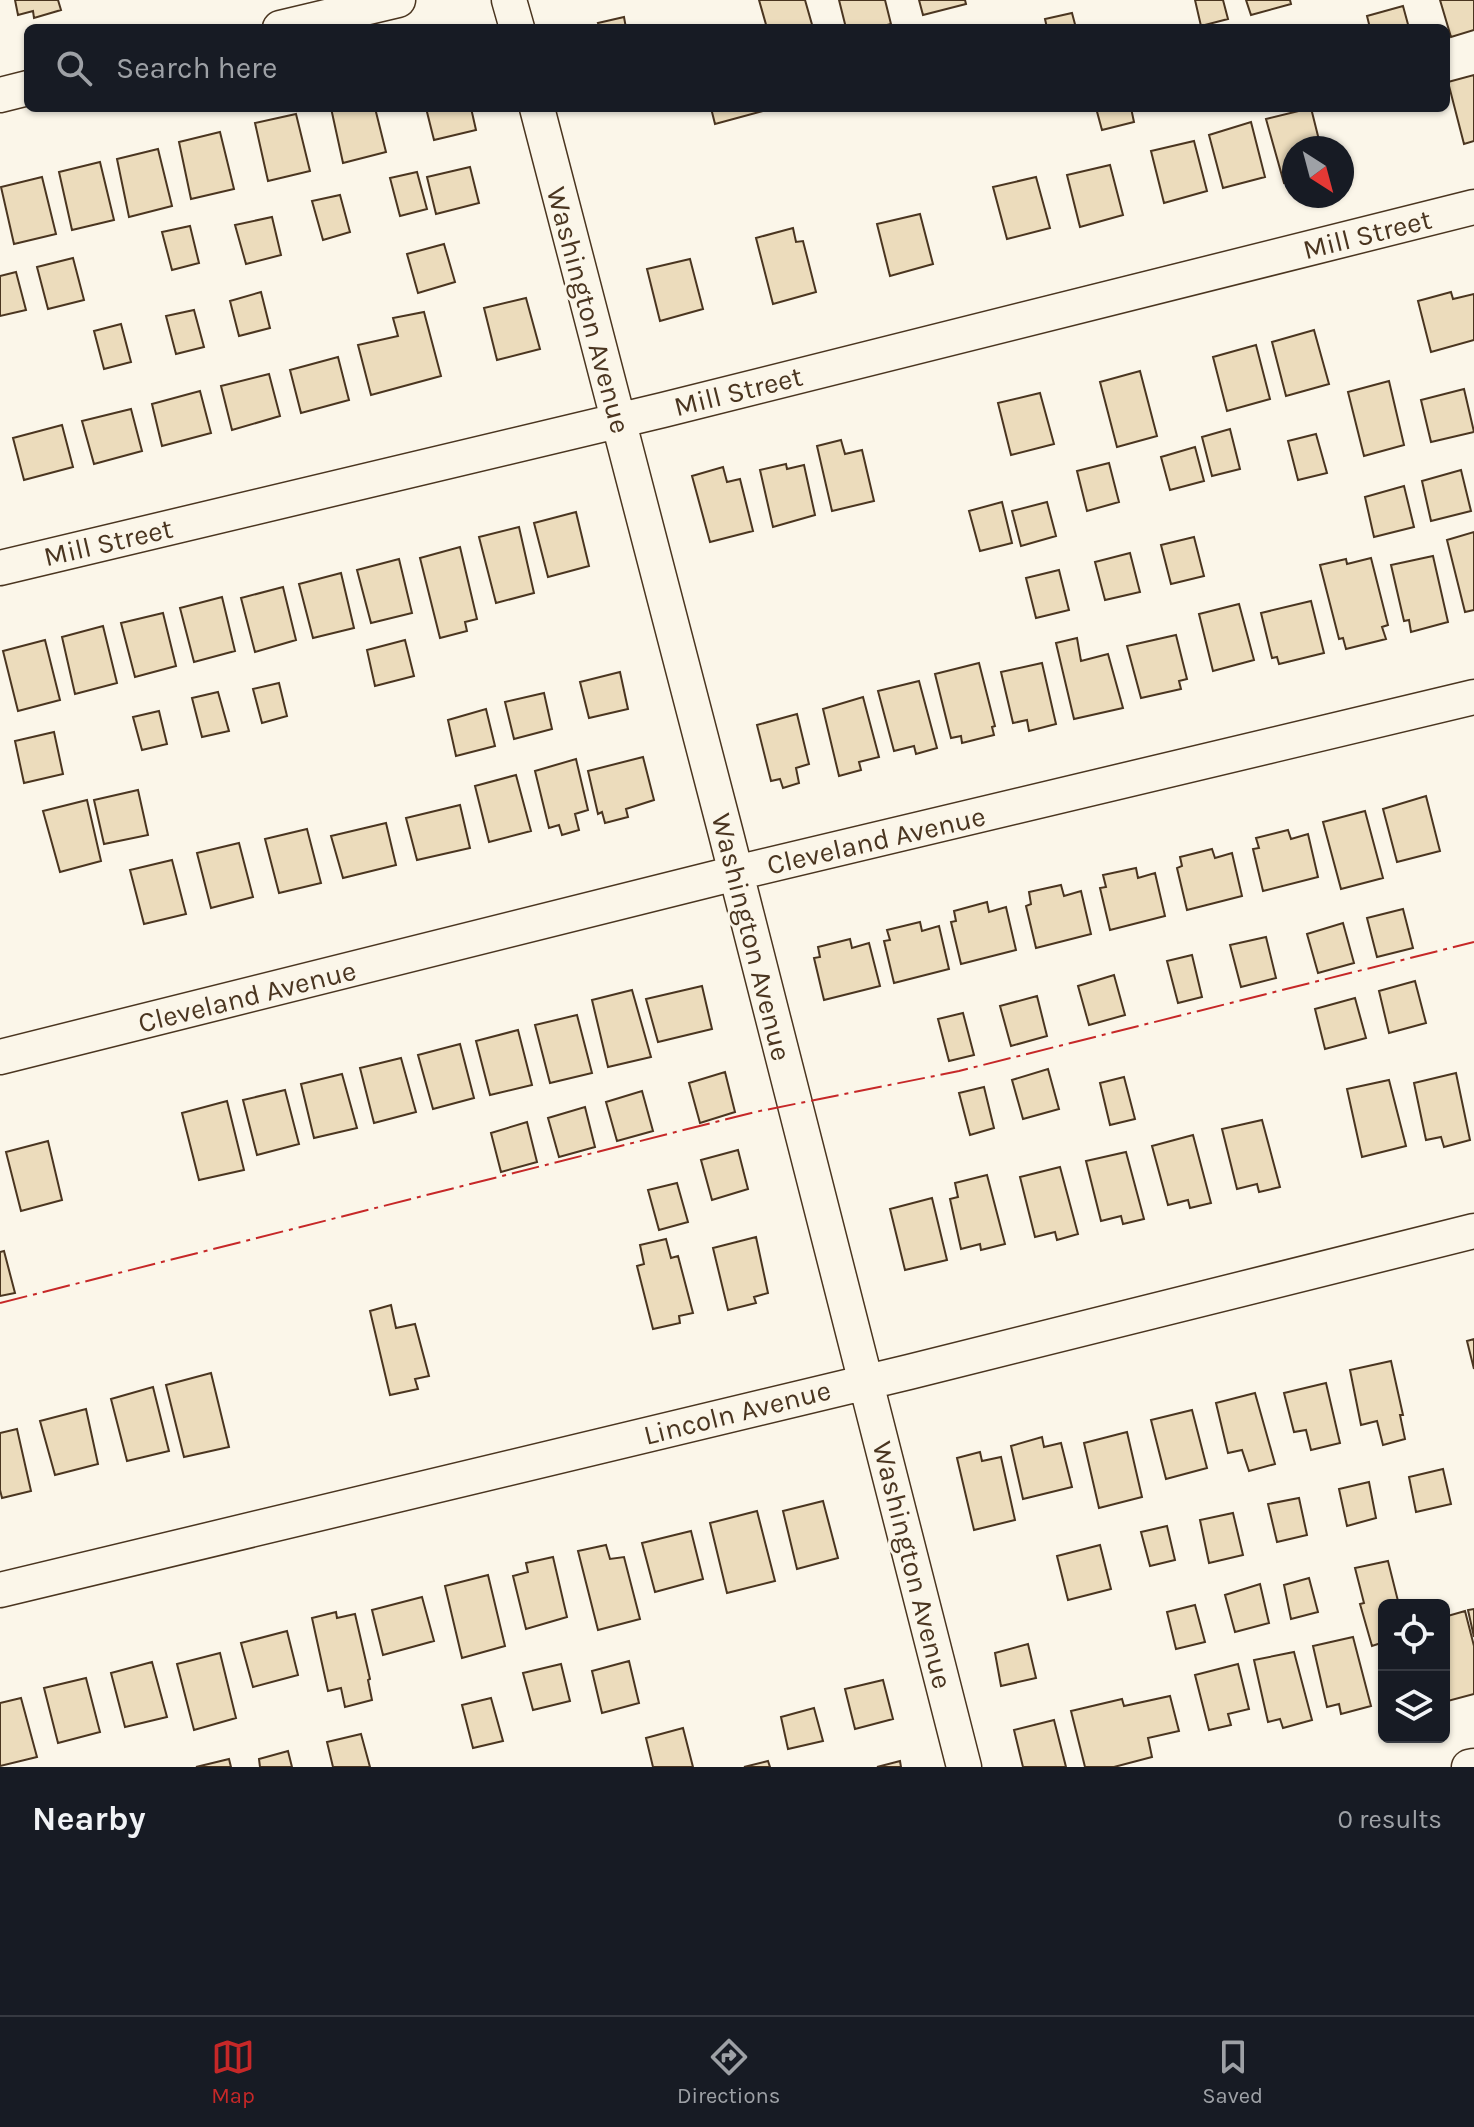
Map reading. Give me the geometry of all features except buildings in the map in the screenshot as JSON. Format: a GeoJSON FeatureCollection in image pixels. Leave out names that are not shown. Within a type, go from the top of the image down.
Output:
{"type":"FeatureCollection","features":[{"type":"Feature","properties":{"kind":"street"},"geometry":{"type":"LineString","coordinates":[[297,24],[398,0]]}},
{"type":"Feature","properties":{"kind":"street"},"geometry":{"type":"LineString","coordinates":[[509,0],[516,24]]}},
{"type":"Feature","properties":{"kind":"street"},"geometry":{"type":"LineString","coordinates":[[0,95],[24,89]]}},
{"type":"Feature","properties":{"kind":"street","name":"Washington Avenue"},"geometry":{"type":"LineString","coordinates":[[538,112],[964,1767]]}},
{"type":"Feature","properties":{"kind":"street","name":"Mill Street"},"geometry":{"type":"LineString","coordinates":[[0,568],[619,420],[1474,207]]}},
{"type":"Feature","properties":{"kind":"street","name":"Cleveland Avenue"},"geometry":{"type":"LineString","coordinates":[[0,1057],[736,873],[1474,697]]}},
{"type":"Feature","properties":{"kind":"street","name":"Lincoln Avenue"},"geometry":{"type":"LineString","coordinates":[[0,1590],[1474,1231]]}},
{"type":"Feature","properties":{"kind":"power"},"geometry":{"type":"LineString","coordinates":[[0,1303],[755,1112],[959,1071],[1474,942]]}}]}
